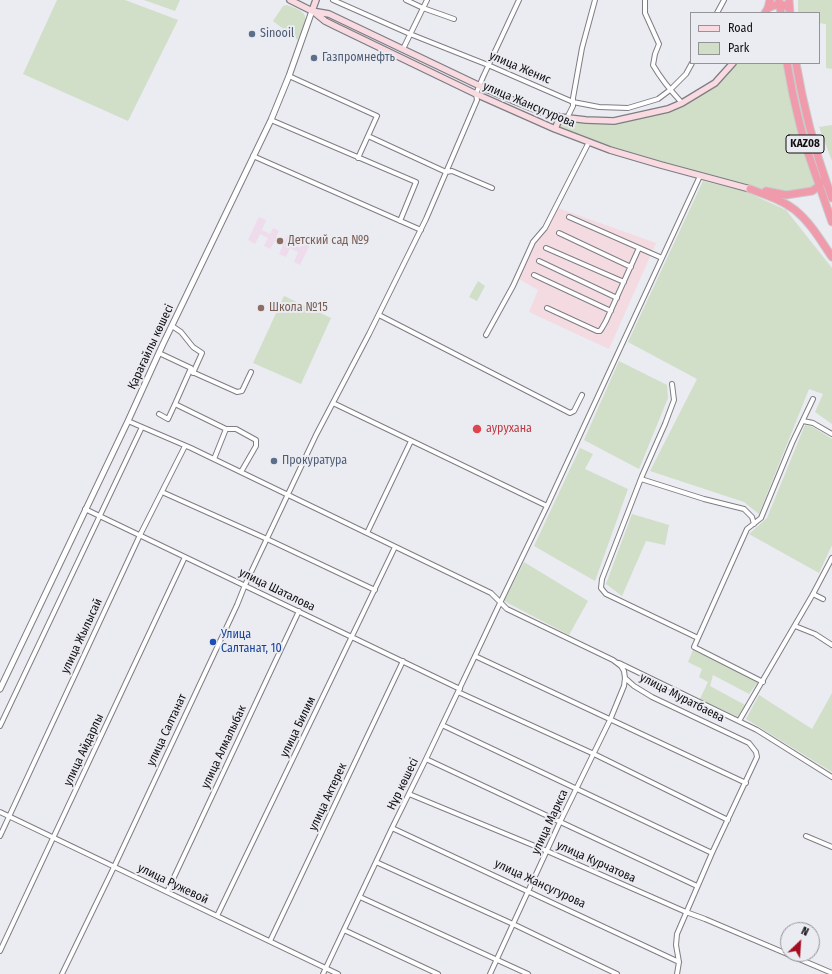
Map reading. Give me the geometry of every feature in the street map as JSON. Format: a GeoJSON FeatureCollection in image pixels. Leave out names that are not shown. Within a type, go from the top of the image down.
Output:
{"type":"FeatureCollection","features":[{"type":"Feature","properties":{"kind":"highway"},"geometry":{"type":"LineString","coordinates":[[766,11],[770,0]]}},
{"type":"Feature","properties":{"kind":"highway"},"geometry":{"type":"LineString","coordinates":[[766,11],[779,2]]}},
{"type":"Feature","properties":{"kind":"highway"},"geometry":{"type":"LineString","coordinates":[[779,2],[789,7]]}},
{"type":"Feature","properties":{"kind":"highway"},"geometry":{"type":"LineString","coordinates":[[779,2],[781,12]]}},
{"type":"Feature","properties":{"kind":"highway","name":"KAZ08"},"geometry":{"type":"LineString","coordinates":[[787,64],[806,147],[832,222]]}},
{"type":"Feature","properties":{"kind":"highway","name":"KAZ08"},"geometry":{"type":"LineString","coordinates":[[796,64],[802,99],[820,164],[832,198]]}},
{"type":"Feature","properties":{"kind":"highway"},"geometry":{"type":"LineString","coordinates":[[750,189],[786,195],[812,191],[819,186],[822,181],[820,164]]}},
{"type":"Feature","properties":{"kind":"highway"},"geometry":{"type":"LineString","coordinates":[[750,189],[777,199],[795,210],[813,229],[832,257]]}},
{"type":"Feature","properties":{"kind":"main road","name":"улица Жансугурова"},"geometry":{"type":"LineString","coordinates":[[290,0],[312,11],[325,21],[476,94],[555,129],[610,150],[750,189]]}},
{"type":"Feature","properties":{"kind":"main road"},"geometry":{"type":"LineString","coordinates":[[312,11],[316,0]]}},
{"type":"Feature","properties":{"kind":"main road","name":"улица Жансугурова"},"geometry":{"type":"LineString","coordinates":[[312,11],[329,14],[517,102],[542,112],[567,118],[614,121],[668,109],[716,84],[732,64]]}},
{"type":"Feature","properties":{"kind":"main road"},"geometry":{"type":"LineString","coordinates":[[403,58],[404,50]]}},
{"type":"Feature","properties":{"kind":"main road"},"geometry":{"type":"LineString","coordinates":[[555,129],[560,117]]}},
{"type":"Feature","properties":{"kind":"street","name":"улица Женис"},"geometry":{"type":"LineString","coordinates":[[333,0],[573,102],[599,107],[628,108],[658,99],[670,90],[686,74],[691,64]]}},
{"type":"Feature","properties":{"kind":"street"},"geometry":{"type":"LineString","coordinates":[[406,0],[454,19]]}},
{"type":"Feature","properties":{"kind":"street"},"geometry":{"type":"LineString","coordinates":[[404,50],[410,34],[427,0]]}},
{"type":"Feature","properties":{"kind":"street","name":"улица Салтанат"},"geometry":{"type":"LineString","coordinates":[[62,974],[114,867],[288,494],[421,230],[477,100],[476,94],[488,65],[519,0]]}},
{"type":"Feature","properties":{"kind":"street"},"geometry":{"type":"LineString","coordinates":[[567,118],[573,106],[582,48],[595,0]]}},
{"type":"Feature","properties":{"kind":"street"},"geometry":{"type":"LineString","coordinates":[[645,0],[644,13],[659,44],[653,65],[670,90],[682,103]]}},
{"type":"Feature","properties":{"kind":"street"},"geometry":{"type":"LineString","coordinates":[[718,12],[724,0]]}},
{"type":"Feature","properties":{"kind":"street","name":"Қарағайлы көшесі"},"geometry":{"type":"LineString","coordinates":[[0,689],[270,120],[289,76],[312,11]]}},
{"type":"Feature","properties":{"kind":"street"},"geometry":{"type":"LineString","coordinates":[[289,76],[377,116],[358,158]]}},
{"type":"Feature","properties":{"kind":"street"},"geometry":{"type":"LineString","coordinates":[[270,120],[416,182],[400,221]]}},
{"type":"Feature","properties":{"kind":"street"},"geometry":{"type":"LineString","coordinates":[[368,136],[446,172],[452,171],[492,188]]}},
{"type":"Feature","properties":{"kind":"street"},"geometry":{"type":"LineString","coordinates":[[486,335],[513,286],[533,242],[545,228],[589,142]]}},
{"type":"Feature","properties":{"kind":"street"},"geometry":{"type":"LineString","coordinates":[[253,156],[421,230]]}},
{"type":"Feature","properties":{"kind":"street","name":"Нұр көшесі"},"geometry":{"type":"LineString","coordinates":[[323,974],[547,506],[700,176]]}},
{"type":"Feature","properties":{"kind":"street"},"geometry":{"type":"LineString","coordinates":[[569,217],[662,258]]}},
{"type":"Feature","properties":{"kind":"street"},"geometry":{"type":"LineString","coordinates":[[559,233],[631,267]]}},
{"type":"Feature","properties":{"kind":"street"},"geometry":{"type":"LineString","coordinates":[[546,248],[624,282]]}},
{"type":"Feature","properties":{"kind":"street"},"geometry":{"type":"LineString","coordinates":[[547,308],[600,331],[617,298],[639,248]]}},
{"type":"Feature","properties":{"kind":"street"},"geometry":{"type":"LineString","coordinates":[[539,261],[617,298]]}},
{"type":"Feature","properties":{"kind":"street"},"geometry":{"type":"LineString","coordinates":[[534,275],[610,311]]}},
{"type":"Feature","properties":{"kind":"street"},"geometry":{"type":"LineString","coordinates":[[379,315],[570,413],[574,411],[582,395]]}},
{"type":"Feature","properties":{"kind":"street"},"geometry":{"type":"LineString","coordinates":[[159,414],[168,418],[202,353],[193,347],[181,332],[172,326]]}},
{"type":"Feature","properties":{"kind":"street"},"geometry":{"type":"LineString","coordinates":[[159,353],[191,368],[191,372],[237,392],[242,390],[251,372]]}},
{"type":"Feature","properties":{"kind":"street"},"geometry":{"type":"LineString","coordinates":[[672,384],[674,400],[602,579],[601,588],[606,594],[698,638]]}},
{"type":"Feature","properties":{"kind":"street"},"geometry":{"type":"LineString","coordinates":[[763,682],[694,647],[747,529],[761,518],[792,443],[813,399]]}},
{"type":"Feature","properties":{"kind":"street"},"geometry":{"type":"LineString","coordinates":[[333,403],[547,506]]}},
{"type":"Feature","properties":{"kind":"street"},"geometry":{"type":"LineString","coordinates":[[175,404],[226,429],[236,429],[256,440],[256,446],[241,472]]}},
{"type":"Feature","properties":{"kind":"street","name":"улица Муратбаева"},"geometry":{"type":"LineString","coordinates":[[128,421],[288,494],[491,593],[507,610],[613,660],[621,666],[624,671],[625,678],[634,686],[652,697],[749,743],[756,752],[757,758],[746,783]]}},
{"type":"Feature","properties":{"kind":"street"},"geometry":{"type":"LineString","coordinates":[[803,421],[813,423],[832,434]]}},
{"type":"Feature","properties":{"kind":"street"},"geometry":{"type":"LineString","coordinates":[[0,726],[142,427]]}},
{"type":"Feature","properties":{"kind":"street"},"geometry":{"type":"LineString","coordinates":[[214,459],[226,429]]}},
{"type":"Feature","properties":{"kind":"street"},"geometry":{"type":"LineString","coordinates":[[367,533],[411,441]]}},
{"type":"Feature","properties":{"kind":"street","name":"улица Жылысай"},"geometry":{"type":"LineString","coordinates":[[0,836],[140,535],[185,446]]}},
{"type":"Feature","properties":{"kind":"street"},"geometry":{"type":"LineString","coordinates":[[641,479],[704,500],[744,509],[752,517],[754,524]]}},
{"type":"Feature","properties":{"kind":"street"},"geometry":{"type":"LineString","coordinates":[[162,492],[375,590]]}},
{"type":"Feature","properties":{"kind":"street","name":"улица Шаталова"},"geometry":{"type":"LineString","coordinates":[[86,509],[353,636],[459,690],[728,820]]}},
{"type":"Feature","properties":{"kind":"street","name":"улица Билим"},"geometry":{"type":"LineString","coordinates":[[218,916],[395,546]]}},
{"type":"Feature","properties":{"kind":"street","name":"улица Айдарлы"},"geometry":{"type":"LineString","coordinates":[[0,951],[185,557]]}},
{"type":"Feature","properties":{"kind":"street"},"geometry":{"type":"LineString","coordinates":[[740,721],[832,558]]}},
{"type":"Feature","properties":{"kind":"street"},"geometry":{"type":"LineString","coordinates":[[813,594],[823,599]]}},
{"type":"Feature","properties":{"kind":"street","name":"улица Алмалыбак"},"geometry":{"type":"LineString","coordinates":[[167,892],[299,611]]}},
{"type":"Feature","properties":{"kind":"street"},"geometry":{"type":"LineString","coordinates":[[794,626],[814,634],[832,645]]}},
{"type":"Feature","properties":{"kind":"street"},"geometry":{"type":"LineString","coordinates":[[475,656],[746,783],[712,853],[677,934],[676,945],[679,962],[677,974]]}},
{"type":"Feature","properties":{"kind":"street"},"geometry":{"type":"LineString","coordinates":[[613,660],[757,730],[832,777]]}},
{"type":"Feature","properties":{"kind":"street","name":"улица Актерек"},"geometry":{"type":"LineString","coordinates":[[270,941],[403,661]]}},
{"type":"Feature","properties":{"kind":"street","name":"улица Маркса"},"geometry":{"type":"LineString","coordinates":[[490,974],[560,822],[610,720],[624,686],[625,678]]}},
{"type":"Feature","properties":{"kind":"street"},"geometry":{"type":"LineString","coordinates":[[442,725],[712,853]]}},
{"type":"Feature","properties":{"kind":"street"},"geometry":{"type":"LineString","coordinates":[[426,759],[697,886]]}},
{"type":"Feature","properties":{"kind":"street","name":"улица Курчатова"},"geometry":{"type":"LineString","coordinates":[[409,794],[547,851],[686,912],[832,973]]}},
{"type":"Feature","properties":{"kind":"street","name":"улица Ружевой"},"geometry":{"type":"LineString","coordinates":[[0,812],[338,974]]}},
{"type":"Feature","properties":{"kind":"street","name":"улица Жансугурова"},"geometry":{"type":"LineString","coordinates":[[392,828],[679,962]]}},
{"type":"Feature","properties":{"kind":"street"},"geometry":{"type":"LineString","coordinates":[[806,836],[832,847]]}},
{"type":"Feature","properties":{"kind":"street"},"geometry":{"type":"LineString","coordinates":[[376,862],[514,924],[617,974]]}},
{"type":"Feature","properties":{"kind":"street"},"geometry":{"type":"LineString","coordinates":[[360,897],[528,974]]}},
{"type":"Feature","properties":{"kind":"street"},"geometry":{"type":"LineString","coordinates":[[344,930],[438,974]]}},
{"type":"Feature","properties":{"kind":"shaded area"},"geometry":{"type":"Polygon","coordinates":[[[558,208],[656,243],[609,349],[529,312],[538,290],[519,279],[534,245],[549,226],[558,208]]]}},
{"type":"Feature","properties":{"kind":"shaded area","name":"Детский сад №9"},"geometry":{"type":"Polygon","coordinates":[[[259,217],[266,220],[262,230],[270,234],[273,228],[279,231],[276,237],[285,241],[288,234],[295,237],[291,244],[300,248],[305,239],[311,242],[300,265],[294,262],[298,252],[290,248],[286,257],[279,254],[283,245],[275,241],[270,249],[264,246],[268,238],[260,234],[255,244],[248,240],[259,217]]]}},
{"type":"Feature","properties":{"kind":"green space"},"geometry":{"type":"Polygon","coordinates":[[[57,0],[125,0],[178,20],[128,121],[23,74],[57,0]]]}},
{"type":"Feature","properties":{"kind":"green space"},"geometry":{"type":"Polygon","coordinates":[[[144,0],[180,0],[175,11],[144,0]]]}},
{"type":"Feature","properties":{"kind":"green space"},"geometry":{"type":"Polygon","coordinates":[[[798,0],[832,0],[832,69],[826,68],[826,24],[820,23],[820,12],[798,12],[798,0]]]}},
{"type":"Feature","properties":{"kind":"green space"},"geometry":{"type":"Polygon","coordinates":[[[287,5],[302,12],[305,18],[304,26],[298,40],[273,21],[283,6],[287,5]]]}},
{"type":"Feature","properties":{"kind":"green space"},"geometry":{"type":"Polygon","coordinates":[[[731,64],[787,64],[816,188],[788,194],[750,189],[629,156],[555,129],[560,117],[614,121],[675,106],[715,83],[731,64]]]}},
{"type":"Feature","properties":{"kind":"green space"},"geometry":{"type":"Polygon","coordinates":[[[832,125],[832,161],[819,127],[832,125]]]}},
{"type":"Feature","properties":{"kind":"green space"},"geometry":{"type":"Polygon","coordinates":[[[703,181],[744,191],[786,210],[832,268],[832,424],[815,412],[823,394],[809,389],[759,514],[744,502],[650,471],[697,379],[628,342],[703,181]]]}},
{"type":"Feature","properties":{"kind":"green space"},"geometry":{"type":"Polygon","coordinates":[[[478,281],[485,286],[477,301],[469,297],[478,281]]]}},
{"type":"Feature","properties":{"kind":"green space"},"geometry":{"type":"Polygon","coordinates":[[[284,296],[331,318],[301,384],[253,363],[284,296]]]}},
{"type":"Feature","properties":{"kind":"green space"},"geometry":{"type":"Polygon","coordinates":[[[619,361],[667,385],[668,398],[639,469],[584,440],[619,361]]]}},
{"type":"Feature","properties":{"kind":"green space"},"geometry":{"type":"Polygon","coordinates":[[[805,425],[813,427],[832,439],[832,545],[819,573],[749,534],[767,518],[805,425]]]}},
{"type":"Feature","properties":{"kind":"green space"},"geometry":{"type":"Polygon","coordinates":[[[580,448],[593,454],[585,469],[628,489],[595,581],[534,546],[580,448]]]}},
{"type":"Feature","properties":{"kind":"green space"},"geometry":{"type":"Polygon","coordinates":[[[632,514],[669,525],[665,545],[646,541],[622,596],[606,584],[632,514]]]}},
{"type":"Feature","properties":{"kind":"green space"},"geometry":{"type":"Polygon","coordinates":[[[524,562],[588,601],[569,635],[504,601],[524,562]]]}},
{"type":"Feature","properties":{"kind":"green space"},"geometry":{"type":"Polygon","coordinates":[[[693,650],[758,682],[749,694],[713,675],[710,686],[745,705],[738,717],[700,699],[708,682],[699,677],[702,669],[688,662],[693,650]]]}},
{"type":"Feature","properties":{"kind":"green space"},"geometry":{"type":"Polygon","coordinates":[[[832,693],[832,772],[746,719],[759,695],[812,729],[832,693]]]}},
{"type":"Feature","properties":{"kind":"place","name":"Sinooil"},"geometry":{"type":"Point","coordinates":[252,34]}},
{"type":"Feature","properties":{"kind":"place","name":"Газпромнефть"},"geometry":{"type":"Point","coordinates":[314,58]}},
{"type":"Feature","properties":{"kind":"place","name":"Детский сад №9"},"geometry":{"type":"Point","coordinates":[280,241]}},
{"type":"Feature","properties":{"kind":"place","name":"Школа №15"},"geometry":{"type":"Point","coordinates":[261,308]}},
{"type":"Feature","properties":{"kind":"place","name":"аурухана"},"geometry":{"type":"Point","coordinates":[477,429]}},
{"type":"Feature","properties":{"kind":"place","name":"Прокуратура"},"geometry":{"type":"Point","coordinates":[274,461]}},
{"type":"Feature","properties":{"kind":"place","name":"Улица Салтанат, 10"},"geometry":{"type":"Point","coordinates":[213,642]}}]}
